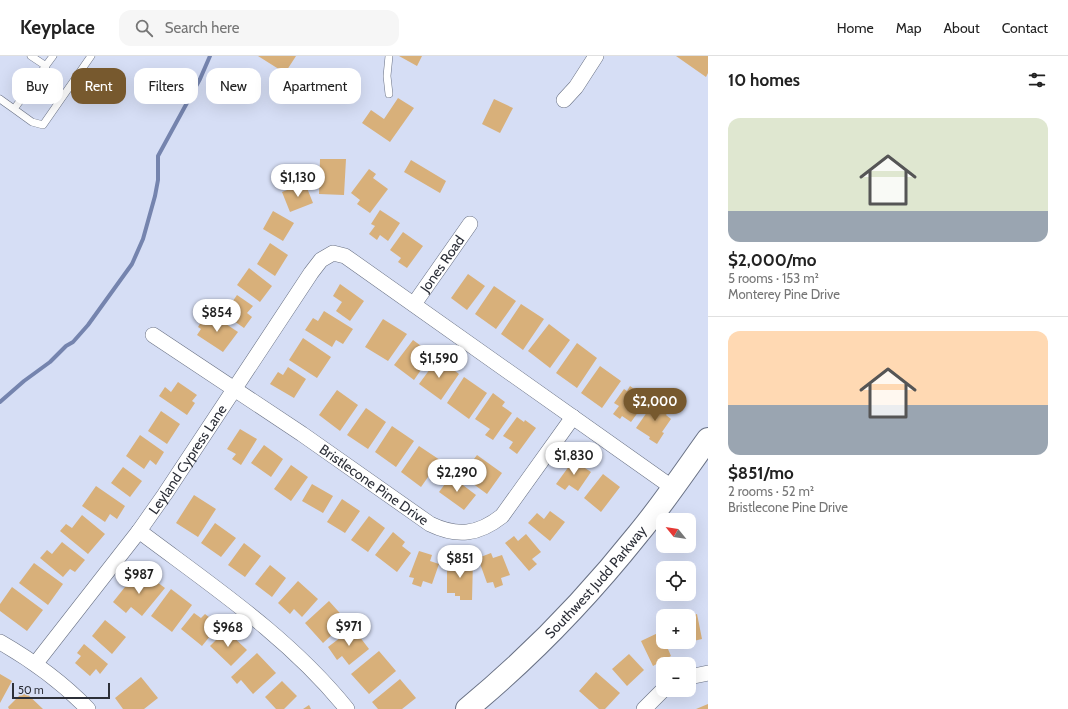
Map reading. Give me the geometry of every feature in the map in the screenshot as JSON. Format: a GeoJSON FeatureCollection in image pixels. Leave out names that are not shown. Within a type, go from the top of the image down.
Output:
{"type":"FeatureCollection","features":[{"type":"Feature","properties":{"kind":"highway","name":"Southwest Judd Parkway"},"geometry":{"type":"LineString","coordinates":[[467,709],[523,659],[572,611],[617,560],[673,488],[708,439]]}},
{"type":"Feature","properties":{"kind":"street"},"geometry":{"type":"LineString","coordinates":[[564,100],[576,86],[596,56]]}},
{"type":"Feature","properties":{"kind":"street","name":"Jones Road"},"geometry":{"type":"LineString","coordinates":[[414,304],[470,224]]}},
{"type":"Feature","properties":{"kind":"street","name":"Leyland Cypress Lane"},"geometry":{"type":"LineString","coordinates":[[36,663],[139,531],[191,458],[311,273],[321,260],[332,253],[345,256],[414,304]]}},
{"type":"Feature","properties":{"kind":"street"},"geometry":{"type":"LineString","coordinates":[[414,304],[673,488]]}},
{"type":"Feature","properties":{"kind":"street","name":"Bristlecone Pine Drive"},"geometry":{"type":"LineString","coordinates":[[152,335],[302,434],[430,524],[451,532],[471,532],[482,529],[492,524],[502,516],[573,417]]}},
{"type":"Feature","properties":{"kind":"street"},"geometry":{"type":"LineString","coordinates":[[139,531],[274,634],[311,668],[347,709]]}},
{"type":"Feature","properties":{"kind":"street"},"geometry":{"type":"LineString","coordinates":[[0,642],[36,663],[88,709]]}},
{"type":"Feature","properties":{"kind":"street"},"geometry":{"type":"LineString","coordinates":[[696,675],[708,672]]}},
{"type":"Feature","properties":{"kind":"street"},"geometry":{"type":"LineString","coordinates":[[644,709],[656,697]]}},
{"type":"Feature","properties":{"kind":"lane"},"geometry":{"type":"LineString","coordinates":[[31,56],[46,66]]}},
{"type":"Feature","properties":{"kind":"lane"},"geometry":{"type":"LineString","coordinates":[[14,109],[53,56]]}},
{"type":"Feature","properties":{"kind":"lane"},"geometry":{"type":"LineString","coordinates":[[0,99],[32,122],[43,125],[91,56]]}},
{"type":"Feature","properties":{"kind":"lane"},"geometry":{"type":"LineString","coordinates":[[389,56],[387,76],[389,94]]}},
{"type":"Feature","properties":{"kind":"building"},"geometry":{"type":"Polygon","coordinates":[[[258,56],[296,56],[288,68],[277,68],[258,56]]]}},
{"type":"Feature","properties":{"kind":"building"},"geometry":{"type":"Polygon","coordinates":[[[399,56],[422,56],[417,66],[399,56]]]}},
{"type":"Feature","properties":{"kind":"building"},"geometry":{"type":"Polygon","coordinates":[[[676,56],[708,56],[708,73],[706,77],[676,56]]]}},
{"type":"Feature","properties":{"kind":"building"},"geometry":{"type":"Polygon","coordinates":[[[398,98],[414,108],[390,142],[362,123],[371,110],[384,119],[398,98]]]}},
{"type":"Feature","properties":{"kind":"building"},"geometry":{"type":"Polygon","coordinates":[[[494,99],[513,108],[500,133],[482,124],[494,99]]]}},
{"type":"Feature","properties":{"kind":"building"},"geometry":{"type":"Polygon","coordinates":[[[320,159],[346,159],[344,195],[319,194],[320,159]]]}},
{"type":"Feature","properties":{"kind":"building"},"geometry":{"type":"Polygon","coordinates":[[[411,160],[446,181],[440,193],[404,172],[411,160]]]}},
{"type":"Feature","properties":{"kind":"building"},"geometry":{"type":"Polygon","coordinates":[[[369,169],[376,174],[373,178],[388,189],[370,213],[357,204],[360,200],[351,193],[369,169]]]}},
{"type":"Feature","properties":{"kind":"building"},"geometry":{"type":"Polygon","coordinates":[[[305,183],[313,203],[290,212],[282,192],[305,183]]]}},
{"type":"Feature","properties":{"kind":"building"},"geometry":{"type":"Polygon","coordinates":[[[380,210],[400,223],[388,241],[380,235],[377,240],[369,234],[375,226],[371,224],[380,210]]]}},
{"type":"Feature","properties":{"kind":"building"},"geometry":{"type":"Polygon","coordinates":[[[273,211],[294,223],[283,241],[263,229],[273,211]]]}},
{"type":"Feature","properties":{"kind":"building"},"geometry":{"type":"Polygon","coordinates":[[[403,232],[423,246],[407,268],[398,262],[401,258],[390,250],[403,232]]]}},
{"type":"Feature","properties":{"kind":"building"},"geometry":{"type":"Polygon","coordinates":[[[270,243],[288,255],[275,276],[257,264],[270,243]]]}},
{"type":"Feature","properties":{"kind":"building"},"geometry":{"type":"Polygon","coordinates":[[[249,268],[272,286],[260,302],[237,285],[249,268]]]}},
{"type":"Feature","properties":{"kind":"building"},"geometry":{"type":"Polygon","coordinates":[[[468,274],[485,286],[467,310],[451,298],[468,274]]]}},
{"type":"Feature","properties":{"kind":"building"},"geometry":{"type":"Polygon","coordinates":[[[340,284],[364,301],[350,321],[336,311],[342,302],[333,296],[340,284]]]}},
{"type":"Feature","properties":{"kind":"building"},"geometry":{"type":"Polygon","coordinates":[[[494,286],[516,301],[496,329],[475,314],[494,286]]]}},
{"type":"Feature","properties":{"kind":"building"},"geometry":{"type":"Polygon","coordinates":[[[237,295],[253,306],[247,313],[252,317],[244,328],[224,314],[237,295]]]}},
{"type":"Feature","properties":{"kind":"building"},"geometry":{"type":"Polygon","coordinates":[[[521,304],[544,319],[523,350],[501,334],[521,304]]]}},
{"type":"Feature","properties":{"kind":"building"},"geometry":{"type":"Polygon","coordinates":[[[324,311],[353,329],[343,344],[336,340],[332,347],[305,330],[313,318],[318,321],[324,311]]]}},
{"type":"Feature","properties":{"kind":"building"},"geometry":{"type":"Polygon","coordinates":[[[211,314],[238,332],[223,352],[197,335],[201,329],[198,327],[203,319],[206,321],[211,314]]]}},
{"type":"Feature","properties":{"kind":"building"},"geometry":{"type":"Polygon","coordinates":[[[383,319],[407,334],[388,361],[365,347],[383,319]]]}},
{"type":"Feature","properties":{"kind":"building"},"geometry":{"type":"Polygon","coordinates":[[[549,324],[570,340],[550,368],[528,351],[549,324]]]}},
{"type":"Feature","properties":{"kind":"building"},"geometry":{"type":"Polygon","coordinates":[[[303,338],[331,357],[317,378],[289,360],[303,338]]]}},
{"type":"Feature","properties":{"kind":"building"},"geometry":{"type":"Polygon","coordinates":[[[413,340],[432,354],[414,380],[394,365],[413,340]]]}},
{"type":"Feature","properties":{"kind":"building"},"geometry":{"type":"Polygon","coordinates":[[[577,343],[597,358],[577,388],[556,373],[577,343]]]}},
{"type":"Feature","properties":{"kind":"building"},"geometry":{"type":"Polygon","coordinates":[[[438,358],[459,374],[441,400],[419,384],[438,358]]]}},
{"type":"Feature","properties":{"kind":"building"},"geometry":{"type":"Polygon","coordinates":[[[600,366],[621,381],[602,408],[581,393],[600,366]]]}},
{"type":"Feature","properties":{"kind":"building"},"geometry":{"type":"Polygon","coordinates":[[[288,367],[306,379],[294,398],[270,384],[278,372],[283,375],[288,367]]]}},
{"type":"Feature","properties":{"kind":"building"},"geometry":{"type":"Polygon","coordinates":[[[464,377],[487,393],[469,419],[447,403],[464,377]]]}},
{"type":"Feature","properties":{"kind":"building"},"geometry":{"type":"Polygon","coordinates":[[[178,382],[197,395],[192,401],[195,403],[187,415],[159,396],[165,387],[171,392],[178,382]]]}},
{"type":"Feature","properties":{"kind":"building"},"geometry":{"type":"Polygon","coordinates":[[[630,386],[640,393],[636,398],[644,404],[631,422],[622,416],[620,419],[613,414],[619,406],[614,403],[624,389],[627,391],[630,386]]]}},
{"type":"Feature","properties":{"kind":"building"},"geometry":{"type":"Polygon","coordinates":[[[337,390],[358,405],[340,431],[319,415],[337,390]]]}},
{"type":"Feature","properties":{"kind":"building"},"geometry":{"type":"Polygon","coordinates":[[[493,393],[505,402],[502,406],[512,413],[493,440],[485,435],[490,429],[475,419],[493,393]]]}},
{"type":"Feature","properties":{"kind":"building"},"geometry":{"type":"Polygon","coordinates":[[[661,401],[671,408],[666,415],[671,419],[662,432],[664,433],[657,444],[649,439],[650,437],[636,428],[652,405],[656,408],[661,401]]]}},
{"type":"Feature","properties":{"kind":"building"},"geometry":{"type":"Polygon","coordinates":[[[366,408],[386,422],[368,449],[347,435],[366,408]]]}},
{"type":"Feature","properties":{"kind":"building"},"geometry":{"type":"Polygon","coordinates":[[[161,411],[180,424],[167,444],[148,431],[161,411]]]}},
{"type":"Feature","properties":{"kind":"building"},"geometry":{"type":"Polygon","coordinates":[[[517,417],[524,422],[525,420],[536,428],[517,454],[509,448],[513,442],[503,436],[517,417]]]}},
{"type":"Feature","properties":{"kind":"building"},"geometry":{"type":"Polygon","coordinates":[[[392,426],[414,441],[396,467],[375,452],[392,426]]]}},
{"type":"Feature","properties":{"kind":"building"},"geometry":{"type":"Polygon","coordinates":[[[240,429],[257,439],[241,465],[232,459],[236,454],[227,449],[240,429]]]}},
{"type":"Feature","properties":{"kind":"building"},"geometry":{"type":"Polygon","coordinates":[[[140,435],[164,452],[156,465],[150,460],[144,469],[126,456],[140,435]]]}},
{"type":"Feature","properties":{"kind":"building"},"geometry":{"type":"Polygon","coordinates":[[[264,445],[283,459],[271,477],[251,463],[264,445]]]}},
{"type":"Feature","properties":{"kind":"building"},"geometry":{"type":"Polygon","coordinates":[[[419,446],[440,460],[421,487],[401,472],[419,446]]]}},
{"type":"Feature","properties":{"kind":"building"},"geometry":{"type":"Polygon","coordinates":[[[477,455],[502,473],[487,494],[457,472],[463,464],[468,467],[477,455]]]}},
{"type":"Feature","properties":{"kind":"building"},"geometry":{"type":"Polygon","coordinates":[[[575,458],[587,465],[585,468],[591,472],[578,491],[569,485],[565,490],[556,484],[575,458]]]}},
{"type":"Feature","properties":{"kind":"building"},"geometry":{"type":"Polygon","coordinates":[[[291,465],[308,477],[291,501],[274,489],[291,465]]]}},
{"type":"Feature","properties":{"kind":"building"},"geometry":{"type":"Polygon","coordinates":[[[123,467],[142,481],[130,497],[111,483],[123,467]]]}},
{"type":"Feature","properties":{"kind":"building"},"geometry":{"type":"Polygon","coordinates":[[[603,474],[620,487],[601,512],[584,498],[603,474]]]}},
{"type":"Feature","properties":{"kind":"building"},"geometry":{"type":"Polygon","coordinates":[[[451,476],[476,495],[464,510],[439,492],[451,476]]]}},
{"type":"Feature","properties":{"kind":"building"},"geometry":{"type":"Polygon","coordinates":[[[312,484],[333,496],[323,513],[302,501],[312,484]]]}},
{"type":"Feature","properties":{"kind":"building"},"geometry":{"type":"Polygon","coordinates":[[[96,486],[125,506],[117,519],[110,514],[105,522],[82,506],[96,486]]]}},
{"type":"Feature","properties":{"kind":"building"},"geometry":{"type":"Polygon","coordinates":[[[194,495],[216,509],[198,537],[176,523],[194,495]]]}},
{"type":"Feature","properties":{"kind":"building"},"geometry":{"type":"Polygon","coordinates":[[[342,499],[360,511],[345,533],[327,522],[342,499]]]}},
{"type":"Feature","properties":{"kind":"building"},"geometry":{"type":"Polygon","coordinates":[[[550,511],[565,522],[550,541],[528,523],[537,513],[544,519],[550,511]]]}},
{"type":"Feature","properties":{"kind":"building"},"geometry":{"type":"Polygon","coordinates":[[[82,515],[105,534],[88,554],[60,531],[66,524],[72,528],[82,515]]]}},
{"type":"Feature","properties":{"kind":"building"},"geometry":{"type":"Polygon","coordinates":[[[369,516],[385,528],[368,552],[351,540],[369,516]]]}},
{"type":"Feature","properties":{"kind":"building"},"geometry":{"type":"Polygon","coordinates":[[[215,523],[236,538],[221,557],[201,543],[215,523]]]}},
{"type":"Feature","properties":{"kind":"building"},"geometry":{"type":"Polygon","coordinates":[[[393,532],[405,542],[402,546],[411,553],[397,572],[375,555],[393,532]]]}},
{"type":"Feature","properties":{"kind":"building"},"geometry":{"type":"Polygon","coordinates":[[[526,534],[541,552],[532,559],[537,564],[529,571],[505,543],[514,536],[518,541],[526,534]]]}},
{"type":"Feature","properties":{"kind":"building"},"geometry":{"type":"Polygon","coordinates":[[[62,542],[85,560],[75,572],[70,569],[63,577],[40,558],[47,550],[52,554],[62,542]]]}},
{"type":"Feature","properties":{"kind":"building"},"geometry":{"type":"Polygon","coordinates":[[[244,543],[261,556],[245,577],[228,565],[244,543]]]}},
{"type":"Feature","properties":{"kind":"building"},"geometry":{"type":"Polygon","coordinates":[[[419,551],[432,555],[430,561],[439,564],[432,584],[423,581],[421,587],[412,584],[414,578],[409,577],[419,551]]]}},
{"type":"Feature","properties":{"kind":"building"},"geometry":{"type":"Polygon","coordinates":[[[491,553],[493,558],[502,555],[510,575],[501,578],[503,585],[495,588],[493,582],[487,583],[478,558],[491,553]]]}},
{"type":"Feature","properties":{"kind":"building"},"geometry":{"type":"Polygon","coordinates":[[[473,560],[472,600],[460,600],[460,596],[455,596],[455,593],[447,593],[447,561],[473,560]]]}},
{"type":"Feature","properties":{"kind":"building"},"geometry":{"type":"Polygon","coordinates":[[[34,563],[63,584],[48,605],[19,583],[34,563]]]}},
{"type":"Feature","properties":{"kind":"building"},"geometry":{"type":"Polygon","coordinates":[[[270,565],[286,578],[272,597],[255,584],[270,565]]]}},
{"type":"Feature","properties":{"kind":"building"},"geometry":{"type":"Polygon","coordinates":[[[137,572],[151,583],[153,579],[165,588],[142,616],[131,607],[126,613],[113,602],[137,572]]]}},
{"type":"Feature","properties":{"kind":"building"},"geometry":{"type":"Polygon","coordinates":[[[298,581],[318,599],[302,617],[294,609],[290,614],[278,603],[298,581]]]}},
{"type":"Feature","properties":{"kind":"building"},"geometry":{"type":"Polygon","coordinates":[[[12,587],[43,610],[27,631],[0,611],[0,604],[12,587]]]}},
{"type":"Feature","properties":{"kind":"building"},"geometry":{"type":"Polygon","coordinates":[[[171,589],[192,605],[172,632],[151,616],[171,589]]]}},
{"type":"Feature","properties":{"kind":"building"},"geometry":{"type":"Polygon","coordinates":[[[329,601],[347,621],[323,643],[305,623],[329,601]]]}},
{"type":"Feature","properties":{"kind":"building"},"geometry":{"type":"Polygon","coordinates":[[[194,613],[201,618],[205,614],[219,625],[202,646],[181,629],[194,613]]]}},
{"type":"Feature","properties":{"kind":"building"},"geometry":{"type":"Polygon","coordinates":[[[696,614],[702,639],[696,640],[696,614]]]}},
{"type":"Feature","properties":{"kind":"building"},"geometry":{"type":"Polygon","coordinates":[[[105,620],[126,637],[112,654],[92,636],[105,620]]]}},
{"type":"Feature","properties":{"kind":"building"},"geometry":{"type":"Polygon","coordinates":[[[353,628],[369,649],[349,665],[342,656],[337,660],[328,647],[353,628]]]}},
{"type":"Feature","properties":{"kind":"building"},"geometry":{"type":"Polygon","coordinates":[[[226,630],[247,650],[231,666],[210,646],[226,630]]]}},
{"type":"Feature","properties":{"kind":"building"},"geometry":{"type":"Polygon","coordinates":[[[656,634],[656,649],[668,649],[671,656],[656,657],[656,664],[653,666],[641,641],[656,634]]]}},
{"type":"Feature","properties":{"kind":"building"},"geometry":{"type":"Polygon","coordinates":[[[84,644],[108,664],[100,674],[96,669],[90,676],[75,663],[81,656],[77,653],[84,644]]]}},
{"type":"Feature","properties":{"kind":"building"},"geometry":{"type":"Polygon","coordinates":[[[379,651],[396,671],[369,694],[351,674],[379,651]]]}},
{"type":"Feature","properties":{"kind":"building"},"geometry":{"type":"Polygon","coordinates":[[[257,653],[276,673],[253,694],[241,680],[237,684],[231,677],[257,653]]]}},
{"type":"Feature","properties":{"kind":"building"},"geometry":{"type":"Polygon","coordinates":[[[629,654],[644,670],[627,686],[612,669],[629,654]]]}},
{"type":"Feature","properties":{"kind":"building"},"geometry":{"type":"Polygon","coordinates":[[[596,672],[620,693],[605,709],[599,709],[579,691],[596,672]]]}},
{"type":"Feature","properties":{"kind":"building"},"geometry":{"type":"Polygon","coordinates":[[[0,674],[12,681],[0,703],[0,674]]]}},
{"type":"Feature","properties":{"kind":"building"},"geometry":{"type":"Polygon","coordinates":[[[141,677],[158,698],[144,709],[123,709],[115,698],[141,677]]]}},
{"type":"Feature","properties":{"kind":"building"},"geometry":{"type":"Polygon","coordinates":[[[400,679],[416,698],[402,709],[378,709],[372,702],[400,679]]]}},
{"type":"Feature","properties":{"kind":"building"},"geometry":{"type":"Polygon","coordinates":[[[282,681],[297,696],[284,709],[276,709],[265,697],[282,681]]]}},
{"type":"Feature","properties":{"kind":"building"},"geometry":{"type":"Polygon","coordinates":[[[24,691],[43,709],[9,709],[8,707],[24,691]]]}},
{"type":"Feature","properties":{"kind":"building"},"geometry":{"type":"Polygon","coordinates":[[[708,704],[708,709],[696,709],[708,704]]]}},
{"type":"Feature","properties":{"kind":"building"},"geometry":{"type":"Polygon","coordinates":[[[309,705],[311,709],[303,709],[309,705]]]}},
{"type":"Feature","properties":{"kind":"waterway"},"geometry":{"type":"LineString","coordinates":[[0,402],[24,381],[50,362],[66,346],[73,342],[88,325],[132,264],[143,239],[155,196],[158,180],[158,156],[200,79],[210,56]]}}]}
